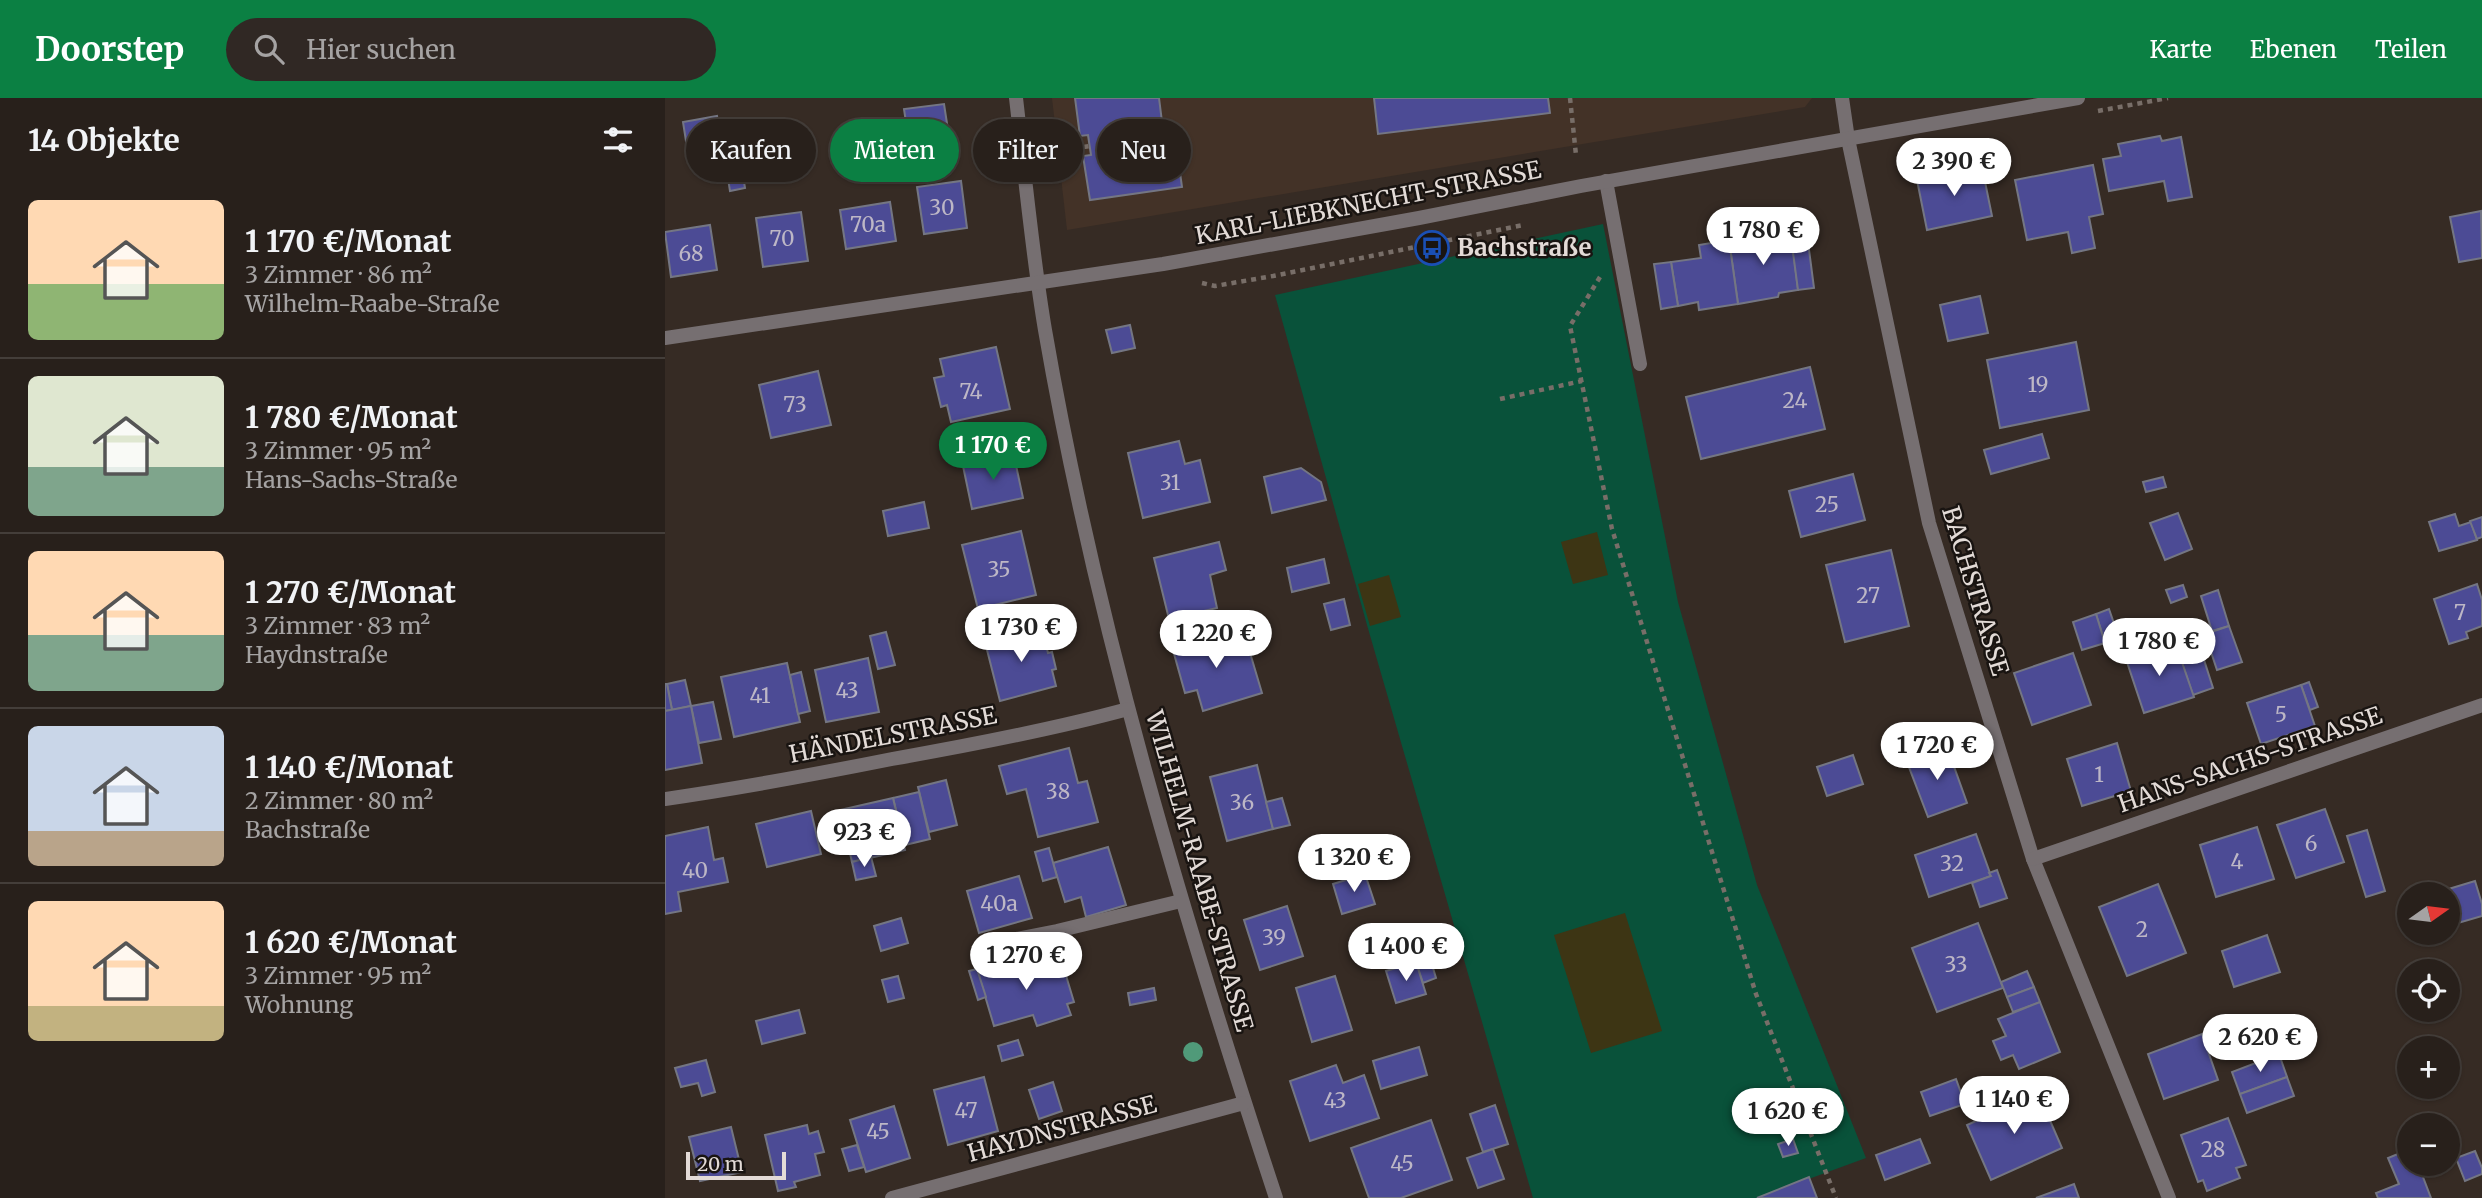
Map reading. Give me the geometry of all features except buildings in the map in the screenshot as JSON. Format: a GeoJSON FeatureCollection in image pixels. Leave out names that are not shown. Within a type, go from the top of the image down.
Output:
{"type":"FeatureCollection","features":[{"type":"Feature","properties":{"kind":"street","name":"WILHELM-RAABE-STRASSE"},"geometry":{"type":"LineString","coordinates":[[1016,98],[1018,119]]}},
{"type":"Feature","properties":{"kind":"street","name":"BACHSTRASSE"},"geometry":{"type":"LineString","coordinates":[[1842,98],[1847,139],[1929,523],[2033,859],[2169,1198]]}},
{"type":"Feature","properties":{"kind":"street","name":"KARL-LIEBKNECHT-STRASSE"},"geometry":{"type":"LineString","coordinates":[[665,338],[1038,284],[1380,225],[1606,181],[2077,98]]}},
{"type":"Feature","properties":{"kind":"street"},"geometry":{"type":"LineString","coordinates":[[1606,181],[1640,364]]}},
{"type":"Feature","properties":{"kind":"street","name":"WILHELM-RAABE-STRASSE"},"geometry":{"type":"LineString","coordinates":[[1026,182],[1038,284],[1058,399],[1087,541],[1128,709],[1181,901],[1276,1198]]}},
{"type":"Feature","properties":{"kind":"street","name":"HANS-SACHS-STRASSE"},"geometry":{"type":"LineString","coordinates":[[2033,859],[2482,705]]}},
{"type":"Feature","properties":{"kind":"street","name":"HÄNDELSTRASSE"},"geometry":{"type":"LineString","coordinates":[[665,799],[931,752],[1128,709]]}},
{"type":"Feature","properties":{"kind":"street"},"geometry":{"type":"LineString","coordinates":[[1001,942],[1181,901]]}},
{"type":"Feature","properties":{"kind":"street","name":"HAYDNSTRASSE"},"geometry":{"type":"LineString","coordinates":[[892,1198],[1244,1103]]}},
{"type":"Feature","properties":{"kind":"path"},"geometry":{"type":"LineString","coordinates":[[1570,98],[1576,155]]}},
{"type":"Feature","properties":{"kind":"path"},"geometry":{"type":"LineString","coordinates":[[1083,147],[1090,146]]}},
{"type":"Feature","properties":{"kind":"path"},"geometry":{"type":"LineString","coordinates":[[1618,250],[1570,326],[1612,529],[1748,967],[1836,1198]]}},
{"type":"Feature","properties":{"kind":"path"},"geometry":{"type":"LineString","coordinates":[[1500,399],[1582,381]]}},
{"type":"Feature","properties":{"kind":"shaded area"},"geometry":{"type":"Polygon","coordinates":[[[1052,98],[1812,98],[1805,107],[1067,230],[1062,182],[1083,182],[1083,119],[1054,119],[1052,98]]]}},
{"type":"Feature","properties":{"kind":"green space"},"geometry":{"type":"Polygon","coordinates":[[[1603,224],[1678,602],[1757,885],[1866,1158],[1757,1198],[1533,1198],[1367,625],[1275,295],[1603,224]]]}},
{"type":"Feature","properties":{"kind":"sand"},"geometry":{"type":"Polygon","coordinates":[[[1597,532],[1608,575],[1573,584],[1561,542],[1597,532]]]}},
{"type":"Feature","properties":{"kind":"sand"},"geometry":{"type":"Polygon","coordinates":[[[1389,575],[1401,617],[1370,626],[1358,584],[1389,575]]]}},
{"type":"Feature","properties":{"kind":"sand"},"geometry":{"type":"Polygon","coordinates":[[[1625,913],[1662,1031],[1591,1053],[1554,935],[1625,913]]]}},
{"type":"Feature","properties":{"kind":"place","name":"Bachstraße"},"geometry":{"type":"Point","coordinates":[1432,248]}}]}
